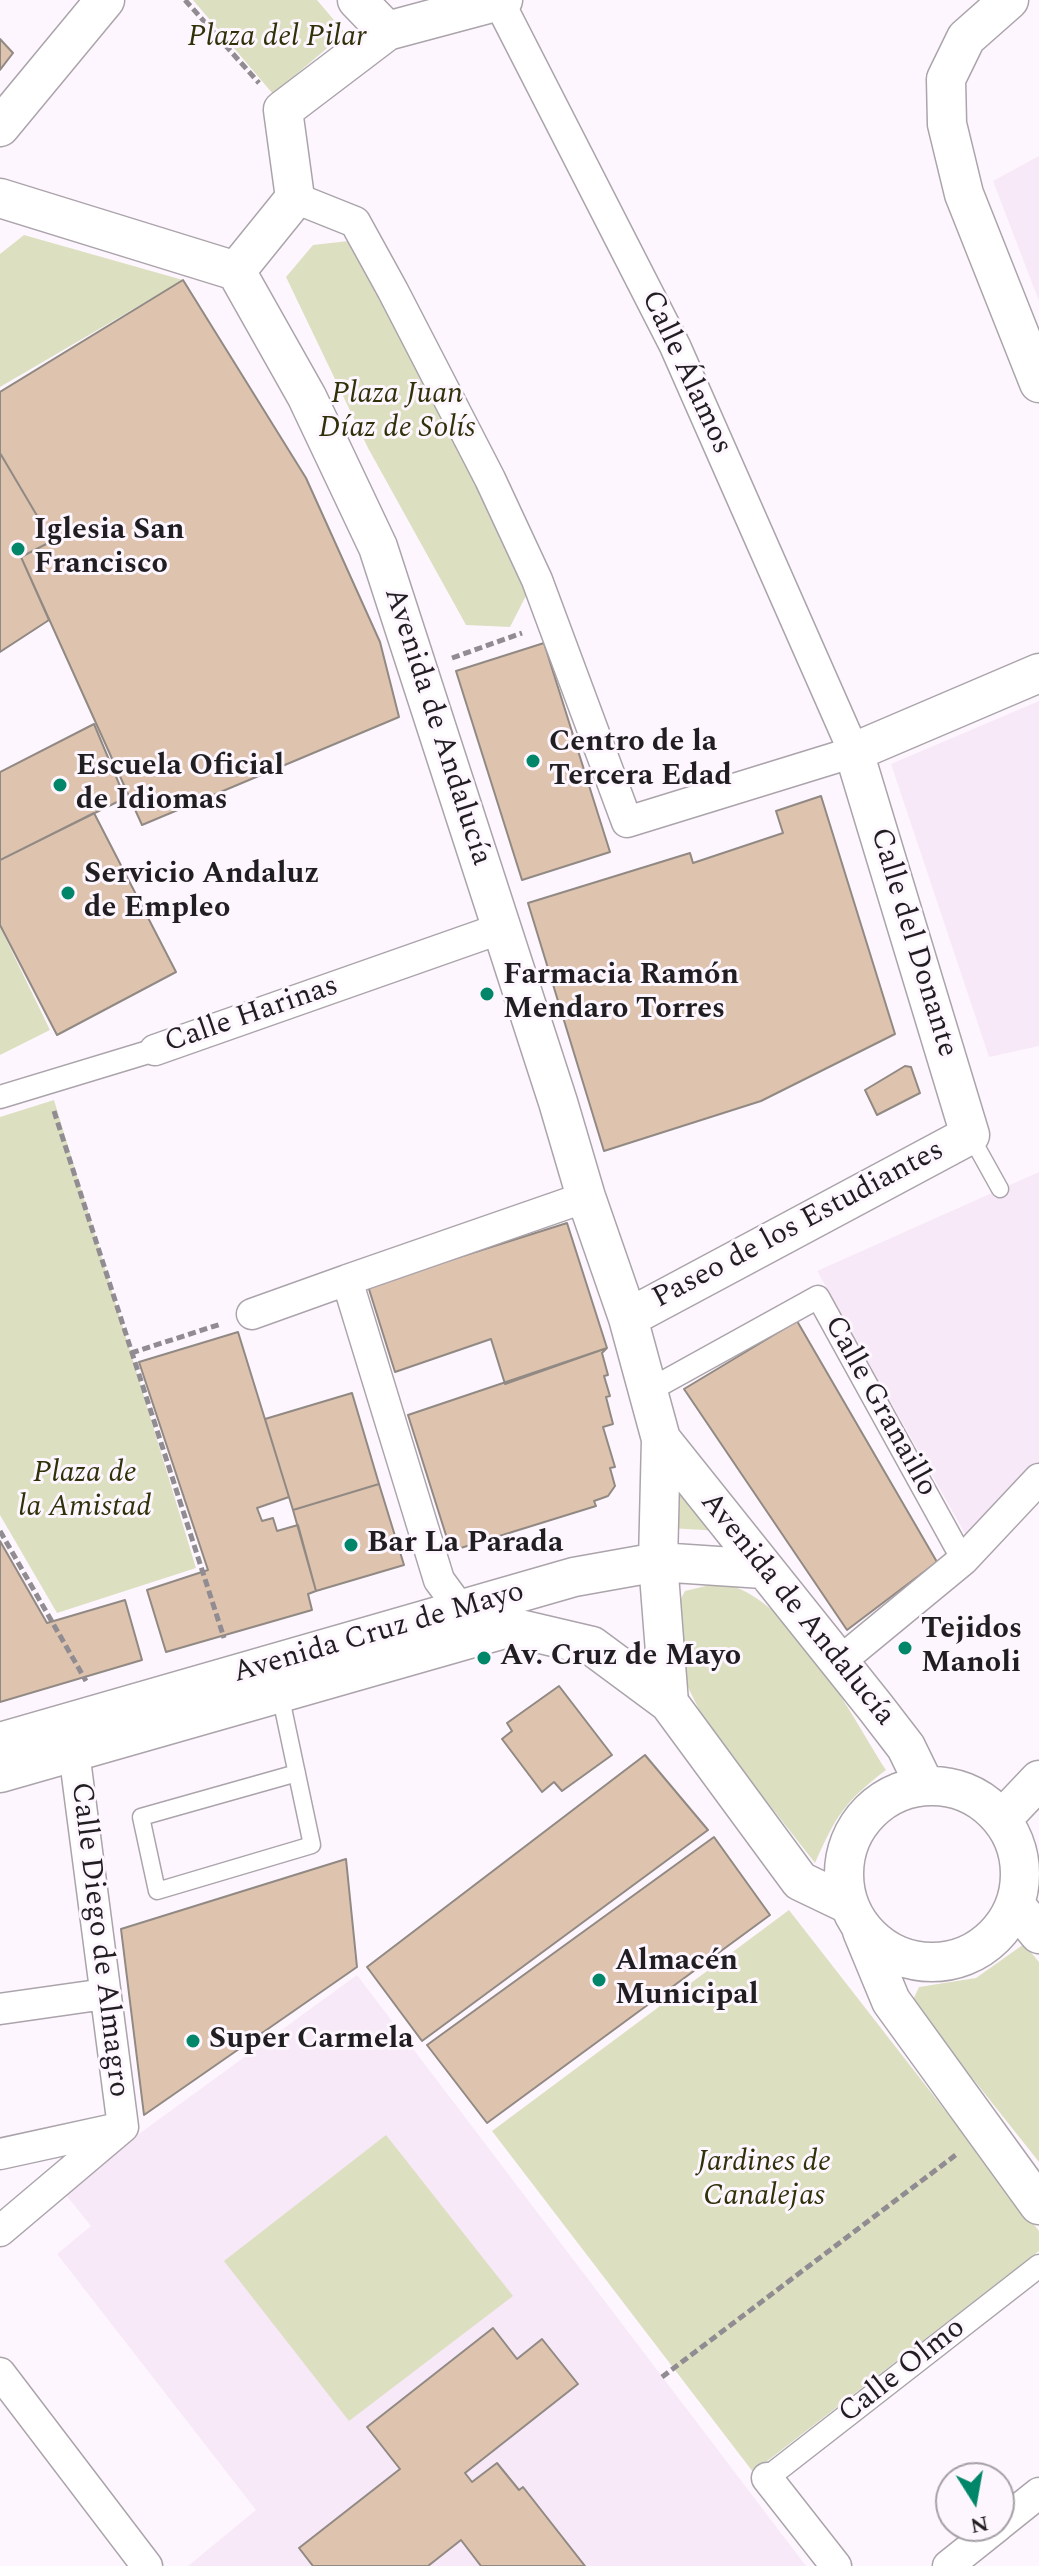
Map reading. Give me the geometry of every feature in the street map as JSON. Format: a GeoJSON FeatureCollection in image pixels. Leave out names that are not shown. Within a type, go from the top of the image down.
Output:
{"type":"FeatureCollection","features":[{"type":"Feature","properties":{"kind":"street"},"geometry":{"type":"LineString","coordinates":[[0,127],[105,0]]}},
{"type":"Feature","properties":{"kind":"street"},"geometry":{"type":"LineString","coordinates":[[357,0],[387,31]]}},
{"type":"Feature","properties":{"kind":"street"},"geometry":{"type":"LineString","coordinates":[[1009,0],[966,38],[946,79],[947,124],[964,194],[1039,383]]}},
{"type":"Feature","properties":{"kind":"street"},"geometry":{"type":"LineString","coordinates":[[0,198],[236,271],[295,198],[283,110],[387,31],[501,1]]}},
{"type":"Feature","properties":{"kind":"street","name":"Calle Álamos"},"geometry":{"type":"LineString","coordinates":[[501,1],[675,346],[854,752]]}},
{"type":"Feature","properties":{"kind":"street"},"geometry":{"type":"LineString","coordinates":[[295,198],[355,222],[490,479],[537,580],[627,822],[854,752],[1039,673]]}},
{"type":"Feature","properties":{"kind":"street","name":"Avenida de Andalucía"},"geometry":{"type":"LineString","coordinates":[[236,271],[307,397],[378,547],[586,1197],[628,1318],[661,1439],[658,1562],[669,1703]]}},
{"type":"Feature","properties":{"kind":"street","name":"Calle del Donante"},"geometry":{"type":"LineString","coordinates":[[854,752],[970,1135]]}},
{"type":"Feature","properties":{"kind":"street","name":"Calle Harinas"},"geometry":{"type":"LineString","coordinates":[[0,1097],[155,1050],[502,928]]}},
{"type":"Feature","properties":{"kind":"street","name":"Paseo de los Estudiantes"},"geometry":{"type":"LineString","coordinates":[[628,1318],[970,1135]]}},
{"type":"Feature","properties":{"kind":"street"},"geometry":{"type":"LineString","coordinates":[[252,1314],[586,1197]]}},
{"type":"Feature","properties":{"kind":"street"},"geometry":{"type":"LineString","coordinates":[[347,1280],[439,1580],[461,1610]]}},
{"type":"Feature","properties":{"kind":"street","name":"Calle Granaillo"},"geometry":{"type":"LineString","coordinates":[[648,1391],[818,1297],[963,1560]]}},
{"type":"Feature","properties":{"kind":"street","name":"Avenida de Andalucía"},"geometry":{"type":"LineString","coordinates":[[661,1439],[906,1747],[925,1786]]}},
{"type":"Feature","properties":{"kind":"street"},"geometry":{"type":"LineString","coordinates":[[838,1663],[963,1560],[1039,1479]]}},
{"type":"Feature","properties":{"kind":"street","name":"Avenida Cruz de Mayo"},"geometry":{"type":"LineString","coordinates":[[0,1742],[574,1577],[658,1562],[763,1569]]}},
{"type":"Feature","properties":{"kind":"street","name":"Avenida Cruz de Mayo"},"geometry":{"type":"LineString","coordinates":[[0,1773],[511,1627],[592,1646],[669,1703]]}},
{"type":"Feature","properties":{"kind":"street"},"geometry":{"type":"LineString","coordinates":[[669,1703],[800,1881],[854,1916],[884,1950],[913,1961],[945,1962],[975,1953],[999,1933],[1027,1920],[1017,1846],[1002,1819],[980,1800],[954,1788],[925,1786],[902,1791],[881,1801],[864,1817],[852,1836],[844,1858],[843,1881],[854,1916],[891,2001],[1039,2205]]}},
{"type":"Feature","properties":{"kind":"street","name":"Calle Diego de Almagro"},"geometry":{"type":"LineString","coordinates":[[74,1752],[123,2127]]}},
{"type":"Feature","properties":{"kind":"street"},"geometry":{"type":"LineString","coordinates":[[1002,1819],[1039,1780]]}},
{"type":"Feature","properties":{"kind":"street"},"geometry":{"type":"LineString","coordinates":[[0,2009],[105,1994]]}},
{"type":"Feature","properties":{"kind":"street"},"geometry":{"type":"LineString","coordinates":[[0,2154],[123,2127]]}},
{"type":"Feature","properties":{"kind":"street"},"geometry":{"type":"LineString","coordinates":[[0,2231],[123,2127]]}},
{"type":"Feature","properties":{"kind":"street","name":"Calle Olmo"},"geometry":{"type":"LineString","coordinates":[[767,2478],[1039,2266]]}},
{"type":"Feature","properties":{"kind":"street"},"geometry":{"type":"LineString","coordinates":[[0,2373],[147,2566]]}},
{"type":"Feature","properties":{"kind":"street"},"geometry":{"type":"LineString","coordinates":[[767,2478],[836,2566]]}},
{"type":"Feature","properties":{"kind":"street"},"geometry":{"type":"LineString","coordinates":[[1015,2512],[1039,2493]]}},
{"type":"Feature","properties":{"kind":"street"},"geometry":{"type":"LineString","coordinates":[[948,2566],[978,2542]]}},
{"type":"Feature","properties":{"kind":"lane"},"geometry":{"type":"LineString","coordinates":[[970,1135],[1000,1189]]}},
{"type":"Feature","properties":{"kind":"lane"},"geometry":{"type":"LineString","coordinates":[[280,1694],[297,1773],[312,1845],[157,1891],[141,1817],[297,1773]]}},
{"type":"Feature","properties":{"kind":"path"},"geometry":{"type":"LineString","coordinates":[[185,0],[283,110]]}},
{"type":"Feature","properties":{"kind":"path"},"geometry":{"type":"LineString","coordinates":[[418,670],[553,623]]}},
{"type":"Feature","properties":{"kind":"path"},"geometry":{"type":"LineString","coordinates":[[46,1083],[237,1675]]}},
{"type":"Feature","properties":{"kind":"path"},"geometry":{"type":"LineString","coordinates":[[131,1353],[252,1314]]}},
{"type":"Feature","properties":{"kind":"path"},"geometry":{"type":"LineString","coordinates":[[0,1531],[104,1713]]}},
{"type":"Feature","properties":{"kind":"path"},"geometry":{"type":"LineString","coordinates":[[662,2377],[986,2132]]}},
{"type":"Feature","properties":{"kind":"shaded area"},"geometry":{"type":"Polygon","coordinates":[[[1039,156],[1039,301],[993,181],[1039,156]]]}},
{"type":"Feature","properties":{"kind":"shaded area"},"geometry":{"type":"Polygon","coordinates":[[[1039,701],[1039,1046],[989,1057],[891,764],[1039,701]]]}},
{"type":"Feature","properties":{"kind":"shaded area"},"geometry":{"type":"Polygon","coordinates":[[[1039,1172],[1039,1469],[967,1537],[817,1271],[1039,1172]]]}},
{"type":"Feature","properties":{"kind":"shaded area"},"geometry":{"type":"Polygon","coordinates":[[[357,1975],[806,2566],[188,2566],[256,2510],[57,2254],[91,2226],[62,2190],[357,1975]]]}},
{"type":"Feature","properties":{"kind":"green space","name":"Plaza del Pilar"},"geometry":{"type":"Polygon","coordinates":[[[193,0],[317,0],[345,33],[273,94],[193,0]]]}},
{"type":"Feature","properties":{"kind":"green space"},"geometry":{"type":"Polygon","coordinates":[[[24,235],[183,280],[0,387],[0,254],[24,235]]]}},
{"type":"Feature","properties":{"kind":"green space","name":"Plaza Juan Díaz de Solís"},"geometry":{"type":"Polygon","coordinates":[[[357,240],[530,588],[510,627],[466,625],[368,448],[286,277],[313,245],[357,240]]]}},
{"type":"Feature","properties":{"kind":"green space"},"geometry":{"type":"Polygon","coordinates":[[[0,927],[50,1030],[0,1055],[0,927]]]}},
{"type":"Feature","properties":{"kind":"green space","name":"Plaza de la Amistad"},"geometry":{"type":"Polygon","coordinates":[[[54,1100],[196,1568],[57,1613],[0,1515],[0,1117],[54,1100]]]}},
{"type":"Feature","properties":{"kind":"green space"},"geometry":{"type":"Polygon","coordinates":[[[669,1465],[720,1531],[670,1528],[669,1465]]]}},
{"type":"Feature","properties":{"kind":"green space"},"geometry":{"type":"Polygon","coordinates":[[[710,1585],[740,1589],[762,1602],[784,1621],[823,1669],[886,1770],[860,1791],[843,1811],[815,1863],[706,1724],[686,1683],[674,1612],[685,1591],[710,1585]]]}},
{"type":"Feature","properties":{"kind":"green space","name":"Jardines de Canalejas"},"geometry":{"type":"Polygon","coordinates":[[[789,1910],[1039,2231],[1039,2251],[753,2472],[492,2131],[789,1910]]]}},
{"type":"Feature","properties":{"kind":"green space"},"geometry":{"type":"Polygon","coordinates":[[[1024,1944],[1039,1962],[1039,2162],[912,2002],[919,1987],[976,1978],[1024,1944]]]}},
{"type":"Feature","properties":{"kind":"green space"},"geometry":{"type":"Polygon","coordinates":[[[386,2135],[513,2296],[349,2421],[224,2261],[386,2135]]]}},
{"type":"Feature","properties":{"kind":"building"},"geometry":{"type":"Polygon","coordinates":[[[0,39],[13,53],[0,70],[0,39]]]}},
{"type":"Feature","properties":{"kind":"building"},"geometry":{"type":"Polygon","coordinates":[[[183,280],[306,478],[380,642],[399,717],[142,825],[21,557],[52,541],[0,453],[0,392],[183,280]]]}},
{"type":"Feature","properties":{"kind":"building","name":"Iglesia San Francisco"},"geometry":{"type":"Polygon","coordinates":[[[0,453],[52,541],[21,557],[49,620],[0,652],[0,453]]]}},
{"type":"Feature","properties":{"kind":"building","name":"Centro de la Tercera Edad"},"geometry":{"type":"Polygon","coordinates":[[[544,643],[610,852],[522,880],[456,671],[544,643]]]}},
{"type":"Feature","properties":{"kind":"building","name":"Escuela Oficial de Idiomas"},"geometry":{"type":"Polygon","coordinates":[[[94,724],[125,798],[0,860],[0,772],[94,724]]]}},
{"type":"Feature","properties":{"kind":"building"},"geometry":{"type":"Polygon","coordinates":[[[821,796],[895,1034],[761,1101],[604,1151],[528,903],[690,853],[693,863],[783,833],[776,811],[821,796]]]}},
{"type":"Feature","properties":{"kind":"building","name":"Servicio Andaluz de Empleo"},"geometry":{"type":"Polygon","coordinates":[[[94,813],[176,972],[57,1035],[0,925],[0,860],[94,813]]]}},
{"type":"Feature","properties":{"kind":"building"},"geometry":{"type":"Polygon","coordinates":[[[905,1066],[911,1067],[920,1093],[877,1115],[865,1090],[905,1066]]]}},
{"type":"Feature","properties":{"kind":"building"},"geometry":{"type":"Polygon","coordinates":[[[567,1223],[607,1348],[505,1384],[491,1339],[395,1372],[368,1286],[567,1223]]]}},
{"type":"Feature","properties":{"kind":"building"},"geometry":{"type":"Polygon","coordinates":[[[797,1321],[937,1562],[847,1630],[684,1389],[797,1321]]]}},
{"type":"Feature","properties":{"kind":"building"},"geometry":{"type":"Polygon","coordinates":[[[238,1332],[289,1497],[257,1508],[262,1521],[273,1518],[277,1531],[298,1525],[316,1591],[308,1594],[312,1610],[166,1652],[147,1590],[208,1570],[139,1362],[238,1332]]]}},
{"type":"Feature","properties":{"kind":"building"},"geometry":{"type":"Polygon","coordinates":[[[607,1348],[602,1353],[610,1396],[606,1397],[613,1424],[603,1427],[615,1467],[610,1468],[615,1486],[608,1496],[594,1501],[596,1506],[451,1551],[408,1415],[607,1348]]]}},
{"type":"Feature","properties":{"kind":"building"},"geometry":{"type":"Polygon","coordinates":[[[352,1393],[379,1484],[293,1510],[265,1419],[352,1393]]]}},
{"type":"Feature","properties":{"kind":"building","name":"Bar La Parada"},"geometry":{"type":"Polygon","coordinates":[[[379,1484],[404,1565],[316,1591],[293,1510],[379,1484]]]}},
{"type":"Feature","properties":{"kind":"building"},"geometry":{"type":"Polygon","coordinates":[[[0,1541],[47,1623],[125,1600],[142,1660],[0,1702],[0,1541]]]}},
{"type":"Feature","properties":{"kind":"building"},"geometry":{"type":"Polygon","coordinates":[[[559,1686],[612,1755],[562,1791],[554,1782],[542,1792],[502,1739],[512,1731],[507,1723],[559,1686]]]}},
{"type":"Feature","properties":{"kind":"building"},"geometry":{"type":"Polygon","coordinates":[[[645,1755],[708,1830],[422,2041],[367,1967],[645,1755]]]}},
{"type":"Feature","properties":{"kind":"building","name":"Almacén Municipal"},"geometry":{"type":"Polygon","coordinates":[[[714,1837],[770,1915],[487,2123],[427,2045],[714,1837]]]}},
{"type":"Feature","properties":{"kind":"building","name":"Super Carmela"},"geometry":{"type":"Polygon","coordinates":[[[346,1859],[357,1967],[144,2115],[121,1929],[346,1859]]]}},
{"type":"Feature","properties":{"kind":"building"},"geometry":{"type":"Polygon","coordinates":[[[493,2328],[517,2359],[542,2339],[578,2384],[465,2473],[472,2482],[497,2463],[519,2490],[523,2487],[585,2566],[481,2566],[461,2540],[428,2566],[313,2566],[299,2548],[400,2469],[367,2427],[493,2328]]]}},
{"type":"Feature","properties":{"kind":"place","name":"Iglesia San Francisco"},"geometry":{"type":"Point","coordinates":[18,549]}},
{"type":"Feature","properties":{"kind":"place","name":"Centro de la Tercera Edad"},"geometry":{"type":"Point","coordinates":[533,761]}},
{"type":"Feature","properties":{"kind":"place","name":"Escuela Oficial de Idiomas"},"geometry":{"type":"Point","coordinates":[60,785]}},
{"type":"Feature","properties":{"kind":"place","name":"Servicio Andaluz de Empleo"},"geometry":{"type":"Point","coordinates":[68,893]}},
{"type":"Feature","properties":{"kind":"place","name":"Farmacia Ramón Mendaro Torres"},"geometry":{"type":"Point","coordinates":[487,994]}},
{"type":"Feature","properties":{"kind":"place","name":"Bar La Parada"},"geometry":{"type":"Point","coordinates":[351,1545]}},
{"type":"Feature","properties":{"kind":"place","name":"Tejidos Manoli"},"geometry":{"type":"Point","coordinates":[905,1648]}},
{"type":"Feature","properties":{"kind":"place","name":"Av. Cruz de Mayo"},"geometry":{"type":"Point","coordinates":[484,1658]}},
{"type":"Feature","properties":{"kind":"place","name":"Almacén Municipal"},"geometry":{"type":"Point","coordinates":[599,1980]}},
{"type":"Feature","properties":{"kind":"place","name":"Super Carmela"},"geometry":{"type":"Point","coordinates":[193,2041]}}]}
